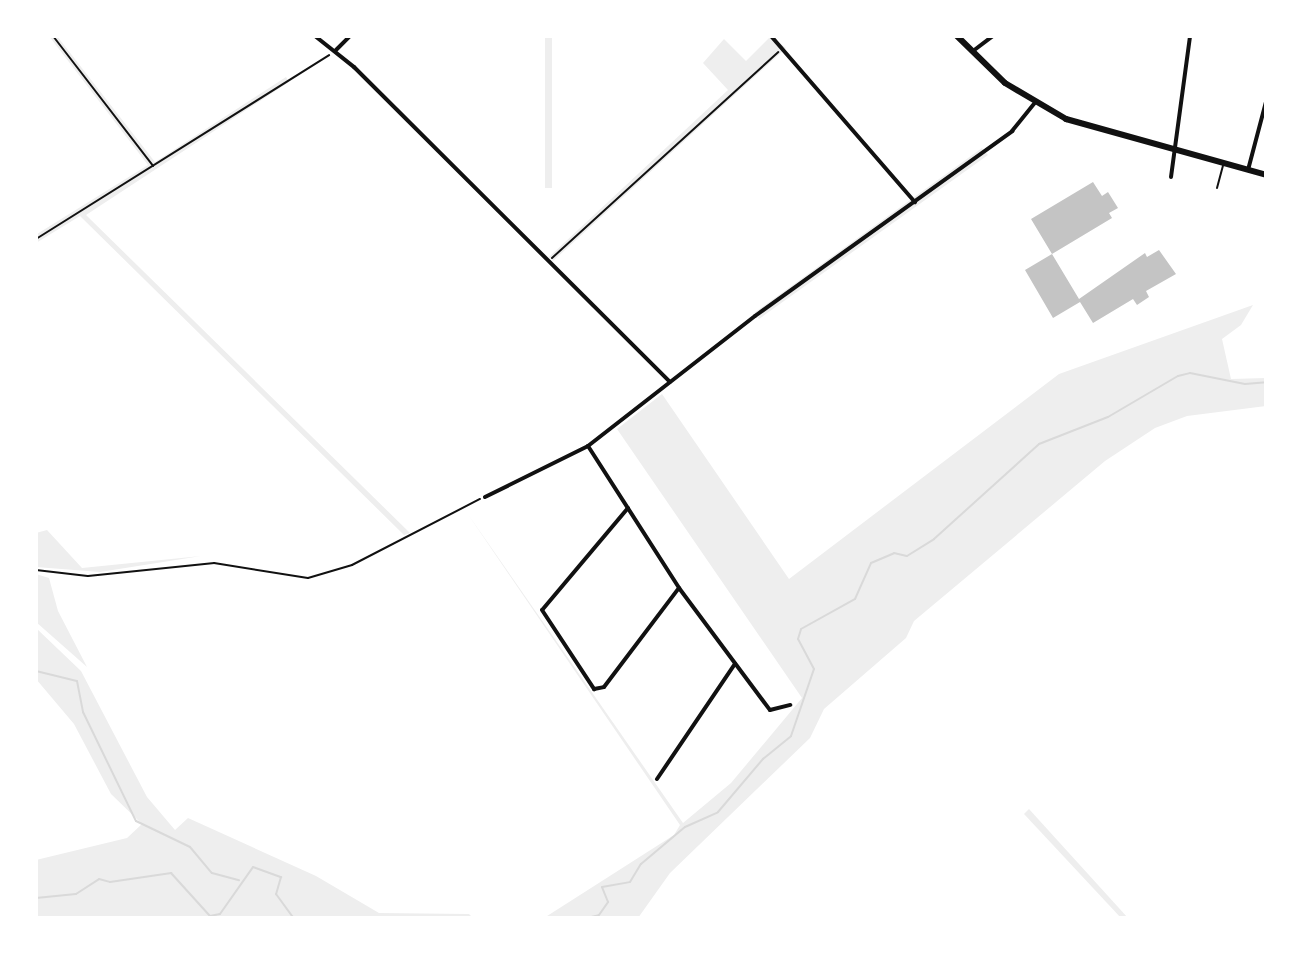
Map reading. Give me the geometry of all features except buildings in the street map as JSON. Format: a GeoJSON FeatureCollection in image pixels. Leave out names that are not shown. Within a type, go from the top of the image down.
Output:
{"type":"FeatureCollection","features":[{"type":"Feature","properties":{"kind":"main road"},"geometry":{"type":"LineString","coordinates":[[957,36],[1035,103],[1091,128],[1266,175]]}},
{"type":"Feature","properties":{"kind":"street"},"geometry":{"type":"LineString","coordinates":[[315,36],[336,50],[551,260],[670,382]]}},
{"type":"Feature","properties":{"kind":"street"},"geometry":{"type":"LineString","coordinates":[[336,50],[350,36]]}},
{"type":"Feature","properties":{"kind":"street"},"geometry":{"type":"LineString","coordinates":[[972,52],[993,36]]}},
{"type":"Feature","properties":{"kind":"street"},"geometry":{"type":"LineString","coordinates":[[1171,177],[1190,36]]}},
{"type":"Feature","properties":{"kind":"street"},"geometry":{"type":"LineString","coordinates":[[773,37],[915,202]]}},
{"type":"Feature","properties":{"kind":"street"},"geometry":{"type":"LineString","coordinates":[[1248,170],[1266,102]]}},
{"type":"Feature","properties":{"kind":"street"},"geometry":{"type":"LineString","coordinates":[[485,497],[588,446],[670,382],[1012,131],[1035,103]]}},
{"type":"Feature","properties":{"kind":"street"},"geometry":{"type":"LineString","coordinates":[[588,446],[679,588],[770,710],[790,705]]}},
{"type":"Feature","properties":{"kind":"street"},"geometry":{"type":"LineString","coordinates":[[628,508],[542,610],[599,691],[679,588]]}},
{"type":"Feature","properties":{"kind":"street"},"geometry":{"type":"LineString","coordinates":[[657,779],[735,664]]}},
{"type":"Feature","properties":{"kind":"lane"},"geometry":{"type":"LineString","coordinates":[[1217,188],[1223,164]]}},
{"type":"Feature","properties":{"kind":"path"},"geometry":{"type":"LineString","coordinates":[[53,36],[153,167]]}},
{"type":"Feature","properties":{"kind":"path"},"geometry":{"type":"LineString","coordinates":[[551,260],[782,49]]}},
{"type":"Feature","properties":{"kind":"path"},"geometry":{"type":"LineString","coordinates":[[36,239],[336,50]]}},
{"type":"Feature","properties":{"kind":"path"},"geometry":{"type":"LineString","coordinates":[[36,570],[88,576],[214,563],[308,578],[352,565],[485,497]]}},
{"type":"Feature","properties":{"kind":"shaded area"},"geometry":{"type":"Polygon","coordinates":[[[49,36],[57,36],[155,162],[286,77],[289,82],[86,215],[410,533],[404,535],[80,216],[36,243],[37,234],[148,165],[49,36]]]}},
{"type":"Feature","properties":{"kind":"shaded area"},"geometry":{"type":"Polygon","coordinates":[[[545,36],[552,36],[552,188],[545,188],[545,36]]]}},
{"type":"Feature","properties":{"kind":"shaded area"},"geometry":{"type":"Polygon","coordinates":[[[771,36],[786,48],[553,261],[549,257],[728,90],[703,63],[724,39],[746,61],[771,36]]]}},
{"type":"Feature","properties":{"kind":"shaded area"},"geometry":{"type":"Polygon","coordinates":[[[982,148],[988,155],[759,319],[754,313],[982,148]]]}},
{"type":"Feature","properties":{"kind":"shaded area"},"geometry":{"type":"Polygon","coordinates":[[[1253,305],[1241,325],[1222,339],[1231,379],[1266,378],[1266,406],[1187,416],[1155,428],[1105,461],[914,621],[906,638],[824,709],[810,738],[670,873],[638,918],[544,918],[674,835],[680,825],[465,510],[683,823],[731,783],[802,698],[617,429],[662,394],[789,579],[1059,374],[1253,305]]]}},
{"type":"Feature","properties":{"kind":"shaded area"},"geometry":{"type":"Polygon","coordinates":[[[47,530],[82,568],[201,556],[100,572],[36,567],[36,533],[47,530]]]}},
{"type":"Feature","properties":{"kind":"shaded area"},"geometry":{"type":"Polygon","coordinates":[[[36,574],[49,578],[58,611],[87,667],[36,622],[36,574]]]}},
{"type":"Feature","properties":{"kind":"shaded area"},"geometry":{"type":"Polygon","coordinates":[[[36,628],[81,671],[147,797],[175,830],[188,818],[316,876],[379,913],[469,914],[473,918],[36,918],[36,860],[127,838],[142,824],[111,794],[74,724],[36,679],[36,628]]]}},
{"type":"Feature","properties":{"kind":"shaded area"},"geometry":{"type":"Polygon","coordinates":[[[1029,809],[1128,918],[1121,918],[1024,814],[1029,809]]]}},
{"type":"Feature","properties":{"kind":"waterway"},"geometry":{"type":"LineString","coordinates":[[587,918],[599,915],[608,902],[602,887],[630,882],[641,864],[685,827],[718,812],[763,759],[791,736],[814,669],[798,639],[801,629],[855,599],[871,563],[894,553],[907,556],[934,539],[1039,444],[1108,417],[1178,376],[1190,373],[1245,384],[1266,382]]}},
{"type":"Feature","properties":{"kind":"waterway"},"geometry":{"type":"LineString","coordinates":[[36,671],[77,681],[83,712],[136,821],[190,847],[212,873],[239,880]]}},
{"type":"Feature","properties":{"kind":"waterway"},"geometry":{"type":"LineString","coordinates":[[36,898],[76,894],[99,879],[110,882],[171,873],[210,916],[220,914],[253,867],[281,877],[276,894],[293,917],[337,918]]}},
{"type":"Feature","properties":{"kind":"waterway"},"geometry":{"type":"LineString","coordinates":[[422,918],[437,918]]}}]}
